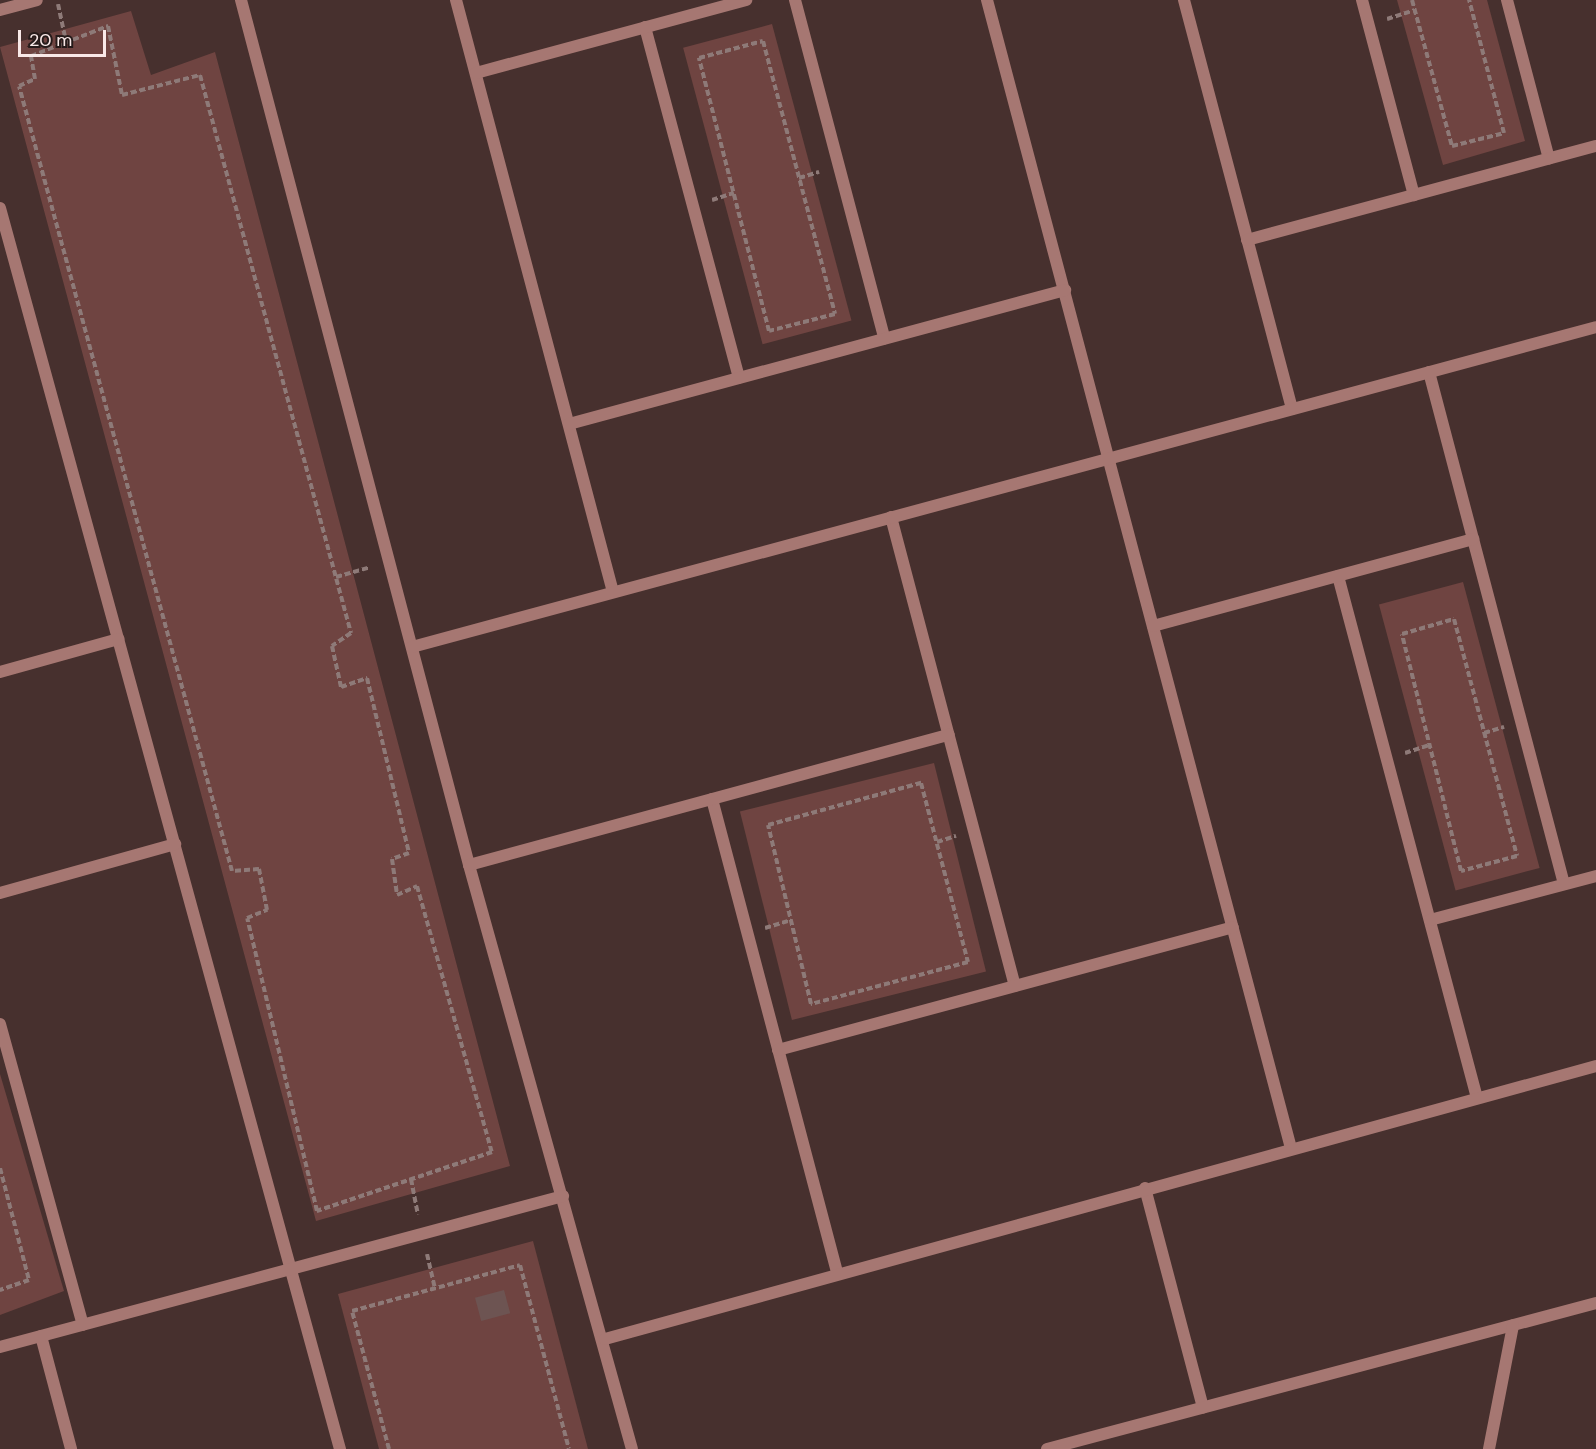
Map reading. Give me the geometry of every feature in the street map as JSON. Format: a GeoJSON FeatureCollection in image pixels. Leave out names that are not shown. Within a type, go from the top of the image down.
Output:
{"type":"FeatureCollection","features":[{"type":"Feature","properties":{"kind":"street"},"geometry":{"type":"LineString","coordinates":[[0,10],[37,0]]}},
{"type":"Feature","properties":{"kind":"street"},"geometry":{"type":"LineString","coordinates":[[241,0],[469,865],[562,1196],[605,1339],[632,1449]]}},
{"type":"Feature","properties":{"kind":"street"},"geometry":{"type":"LineString","coordinates":[[456,0],[613,592]]}},
{"type":"Feature","properties":{"kind":"street"},"geometry":{"type":"LineString","coordinates":[[476,73],[746,0]]}},
{"type":"Feature","properties":{"kind":"street"},"geometry":{"type":"LineString","coordinates":[[795,0],[884,338]]}},
{"type":"Feature","properties":{"kind":"street"},"geometry":{"type":"LineString","coordinates":[[987,0],[1291,1148]]}},
{"type":"Feature","properties":{"kind":"street"},"geometry":{"type":"LineString","coordinates":[[1184,0],[1292,409]]}},
{"type":"Feature","properties":{"kind":"street"},"geometry":{"type":"LineString","coordinates":[[1362,0],[1414,195]]}},
{"type":"Feature","properties":{"kind":"street"},"geometry":{"type":"LineString","coordinates":[[1507,0],[1549,159]]}},
{"type":"Feature","properties":{"kind":"street"},"geometry":{"type":"LineString","coordinates":[[645,27],[739,378]]}},
{"type":"Feature","properties":{"kind":"street"},"geometry":{"type":"LineString","coordinates":[[1247,240],[1596,146]]}},
{"type":"Feature","properties":{"kind":"street"},"geometry":{"type":"LineString","coordinates":[[0,207],[340,1449]]}},
{"type":"Feature","properties":{"kind":"street"},"geometry":{"type":"LineString","coordinates":[[569,424],[1065,290]]}},
{"type":"Feature","properties":{"kind":"street"},"geometry":{"type":"LineString","coordinates":[[412,647],[1596,327]]}},
{"type":"Feature","properties":{"kind":"street"},"geometry":{"type":"LineString","coordinates":[[1429,372],[1564,884]]}},
{"type":"Feature","properties":{"kind":"street"},"geometry":{"type":"LineString","coordinates":[[891,517],[1015,986]]}},
{"type":"Feature","properties":{"kind":"street"},"geometry":{"type":"LineString","coordinates":[[1154,626],[1473,539]]}},
{"type":"Feature","properties":{"kind":"street"},"geometry":{"type":"LineString","coordinates":[[1338,576],[1477,1098]]}},
{"type":"Feature","properties":{"kind":"street"},"geometry":{"type":"LineString","coordinates":[[0,672],[118,639]]}},
{"type":"Feature","properties":{"kind":"street"},"geometry":{"type":"LineString","coordinates":[[469,865],[949,735]]}},
{"type":"Feature","properties":{"kind":"street"},"geometry":{"type":"LineString","coordinates":[[712,799],[837,1271]]}},
{"type":"Feature","properties":{"kind":"street"},"geometry":{"type":"LineString","coordinates":[[0,893],[174,844]]}},
{"type":"Feature","properties":{"kind":"street"},"geometry":{"type":"LineString","coordinates":[[1430,920],[1596,876]]}},
{"type":"Feature","properties":{"kind":"street"},"geometry":{"type":"LineString","coordinates":[[778,1050],[1233,927]]}},
{"type":"Feature","properties":{"kind":"street"},"geometry":{"type":"LineString","coordinates":[[0,1024],[83,1325]]}},
{"type":"Feature","properties":{"kind":"street"},"geometry":{"type":"LineString","coordinates":[[605,1339],[837,1271],[1596,1066]]}},
{"type":"Feature","properties":{"kind":"street"},"geometry":{"type":"LineString","coordinates":[[1145,1188],[1203,1407]]}},
{"type":"Feature","properties":{"kind":"street"},"geometry":{"type":"LineString","coordinates":[[0,1347],[562,1196]]}},
{"type":"Feature","properties":{"kind":"street"},"geometry":{"type":"LineString","coordinates":[[1047,1449],[1596,1303]]}},
{"type":"Feature","properties":{"kind":"street"},"geometry":{"type":"LineString","coordinates":[[1489,1449],[1513,1325]]}},
{"type":"Feature","properties":{"kind":"street"},"geometry":{"type":"LineString","coordinates":[[41,1336],[71,1449]]}},
{"type":"Feature","properties":{"kind":"path"},"geometry":{"type":"LineString","coordinates":[[58,0],[66,42]]}},
{"type":"Feature","properties":{"kind":"path"},"geometry":{"type":"LineString","coordinates":[[1412,0],[1452,146],[1504,133],[1469,0]]}},
{"type":"Feature","properties":{"kind":"path"},"geometry":{"type":"LineString","coordinates":[[1368,24],[1415,10]]}},
{"type":"Feature","properties":{"kind":"path"},"geometry":{"type":"LineString","coordinates":[[108,26],[122,96],[200,75],[351,633],[332,645],[341,687],[367,678],[409,853],[392,859],[398,895],[417,886],[492,1152],[317,1210],[247,918],[267,910],[258,868],[232,871],[19,86],[35,79],[31,56],[66,42],[108,26]]}},
{"type":"Feature","properties":{"kind":"path"},"geometry":{"type":"LineString","coordinates":[[762,41],[836,314],[769,331],[699,58],[762,41]]}},
{"type":"Feature","properties":{"kind":"path"},"geometry":{"type":"LineString","coordinates":[[336,577],[389,561]]}},
{"type":"Feature","properties":{"kind":"path"},"geometry":{"type":"LineString","coordinates":[[1454,619],[1517,856],[1461,871],[1402,634],[1454,619]]}},
{"type":"Feature","properties":{"kind":"path"},"geometry":{"type":"LineString","coordinates":[[921,783],[968,962],[810,1004],[768,825],[921,783]]}},
{"type":"Feature","properties":{"kind":"path"},"geometry":{"type":"LineString","coordinates":[[0,1168],[28,1280],[0,1290]]}},
{"type":"Feature","properties":{"kind":"path"},"geometry":{"type":"LineString","coordinates":[[411,1179],[435,1288]]}},
{"type":"Feature","properties":{"kind":"path"},"geometry":{"type":"LineString","coordinates":[[389,1449],[352,1311],[520,1265],[570,1449]]}},
{"type":"Feature","properties":{"kind":"shaded area"},"geometry":{"type":"Polygon","coordinates":[[[1397,0],[1487,0],[1525,141],[1443,165],[1397,0]]]}},
{"type":"Feature","properties":{"kind":"shaded area"},"geometry":{"type":"Polygon","coordinates":[[[131,11],[151,75],[215,52],[510,1166],[316,1221],[0,47],[131,11]]]}},
{"type":"Feature","properties":{"kind":"shaded area"},"geometry":{"type":"Polygon","coordinates":[[[772,24],[851,321],[763,344],[683,48],[772,24]]]}},
{"type":"Feature","properties":{"kind":"shaded area"},"geometry":{"type":"Polygon","coordinates":[[[1463,582],[1540,868],[1456,890],[1379,605],[1463,582]]]}},
{"type":"Feature","properties":{"kind":"shaded area"},"geometry":{"type":"Polygon","coordinates":[[[934,763],[986,972],[792,1020],[740,811],[934,763]]]}},
{"type":"Feature","properties":{"kind":"shaded area"},"geometry":{"type":"Polygon","coordinates":[[[0,1074],[64,1291],[0,1315],[0,1074]]]}},
{"type":"Feature","properties":{"kind":"shaded area"},"geometry":{"type":"Polygon","coordinates":[[[533,1241],[588,1449],[379,1449],[338,1294],[533,1241]]]}},
{"type":"Feature","properties":{"kind":"building"},"geometry":{"type":"Polygon","coordinates":[[[504,1290],[510,1313],[481,1321],[475,1298],[504,1290]]]}}]}
